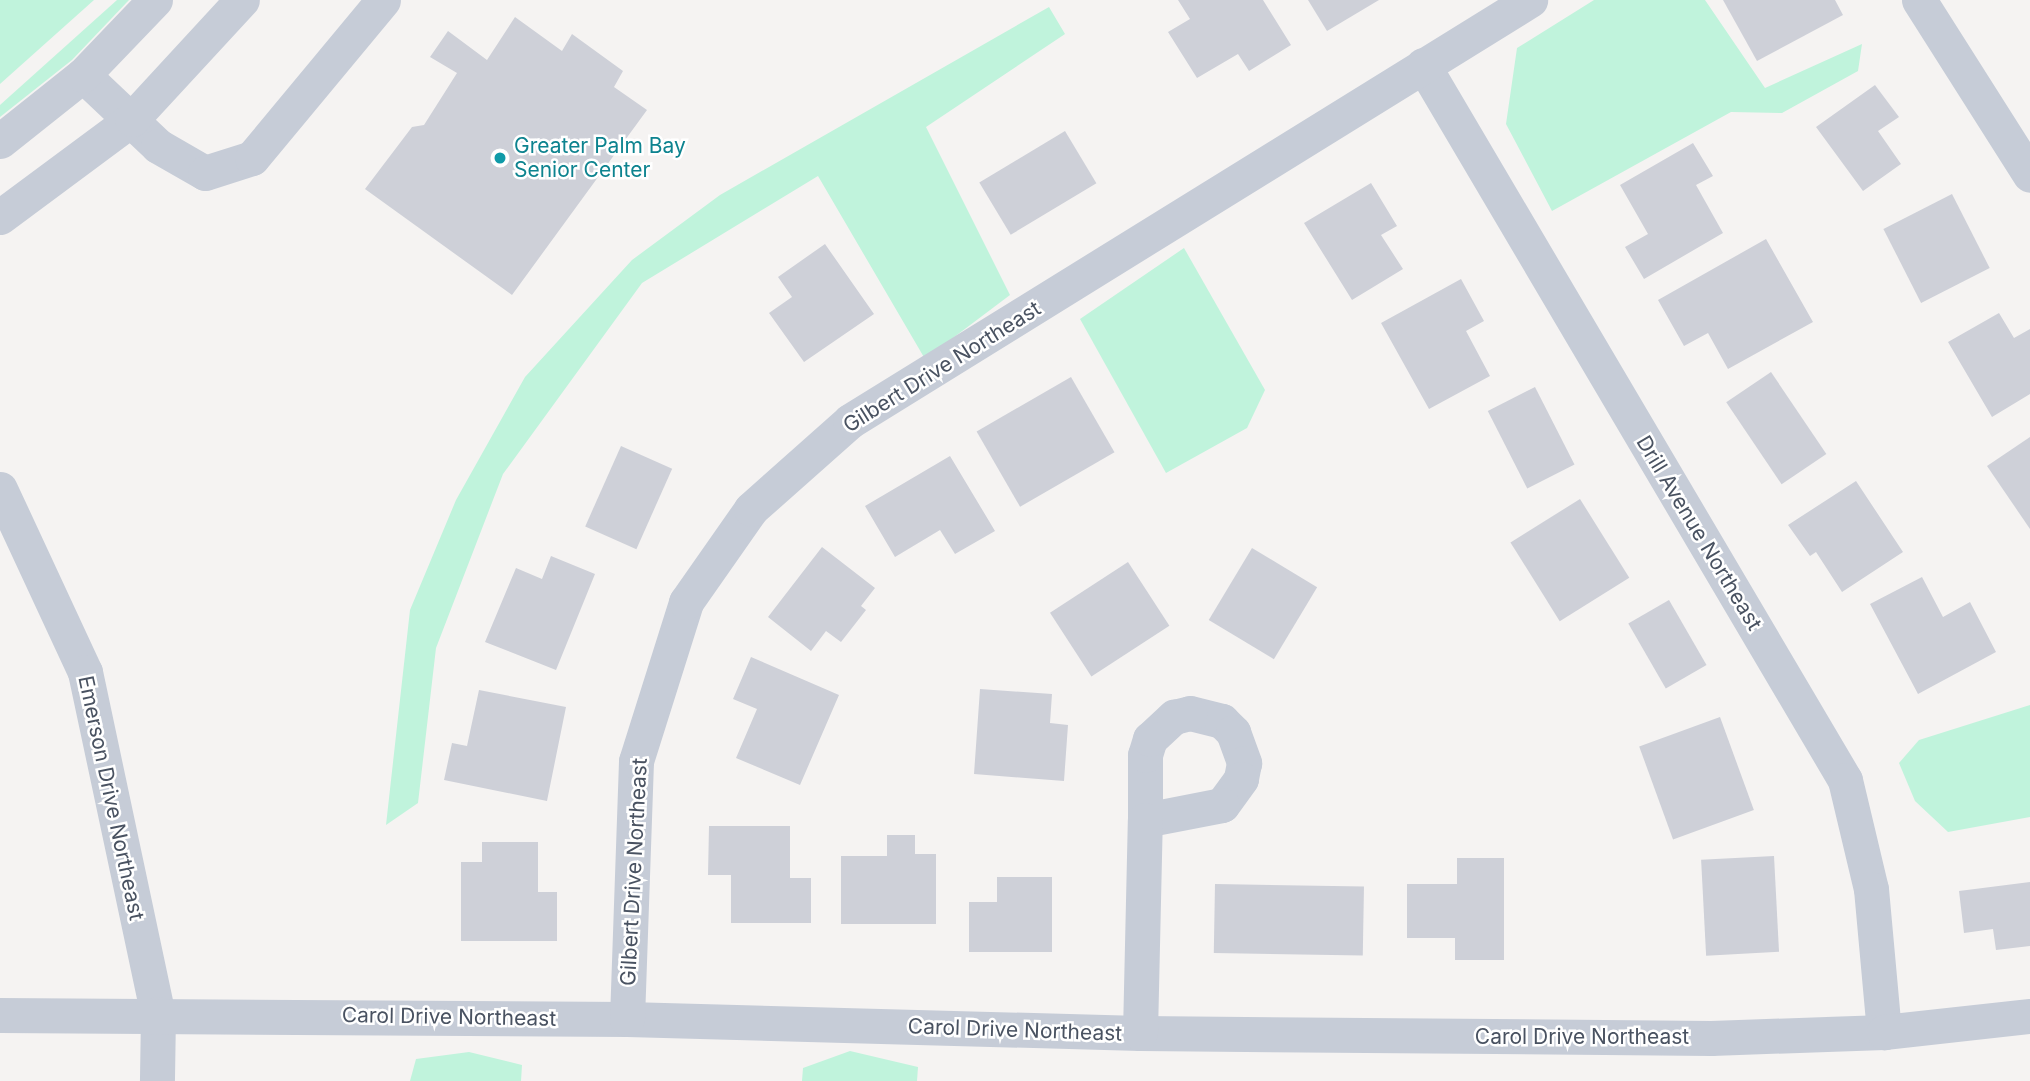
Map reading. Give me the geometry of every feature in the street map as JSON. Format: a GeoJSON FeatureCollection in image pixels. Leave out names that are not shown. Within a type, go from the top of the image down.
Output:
{"type":"FeatureCollection","features":[{"type":"Feature","properties":{"kind":"street"},"geometry":{"type":"LineString","coordinates":[[0,141],[83,75],[155,0]]}},
{"type":"Feature","properties":{"kind":"street"},"geometry":{"type":"LineString","coordinates":[[0,217],[132,119],[242,0]]}},
{"type":"Feature","properties":{"kind":"street"},"geometry":{"type":"LineString","coordinates":[[83,75],[158,146],[205,173],[251,158],[383,0]]}},
{"type":"Feature","properties":{"kind":"street","name":"Gilbert Drive Northeast"},"geometry":{"type":"LineString","coordinates":[[626,1019],[636,761],[686,602],[751,509],[850,421],[1530,0]]}},
{"type":"Feature","properties":{"kind":"street"},"geometry":{"type":"LineString","coordinates":[[1919,0],[2030,175]]}},
{"type":"Feature","properties":{"kind":"street","name":"Drill Avenue Northeast"},"geometry":{"type":"LineString","coordinates":[[1423,65],[1845,780],[1871,889],[1884,1032]]}},
{"type":"Feature","properties":{"kind":"street","name":"Emerson Drive Northeast"},"geometry":{"type":"LineString","coordinates":[[0,489],[85,672],[158,1014],[157,1081]]}},
{"type":"Feature","properties":{"kind":"street"},"geometry":{"type":"LineString","coordinates":[[1140,1033],[1145,820]]}},
{"type":"Feature","properties":{"kind":"street","name":"Carol Drive Northeast"},"geometry":{"type":"LineString","coordinates":[[0,1015],[626,1019],[1140,1033],[1711,1038],[1884,1032],[2030,1016]]}},
{"type":"Feature","properties":{"kind":"green space"},"geometry":{"type":"Polygon","coordinates":[[[0,0],[94,0],[0,84],[0,0]]]}},
{"type":"Feature","properties":{"kind":"green space"},"geometry":{"type":"Polygon","coordinates":[[[117,0],[129,0],[72,60],[0,117],[0,105],[117,0]]]}},
{"type":"Feature","properties":{"kind":"green space"},"geometry":{"type":"Polygon","coordinates":[[[1594,0],[1705,0],[1765,88],[1862,44],[1858,71],[1782,113],[1731,112],[1552,211],[1506,124],[1517,48],[1594,0]]]}},
{"type":"Feature","properties":{"kind":"green space"},"geometry":{"type":"Polygon","coordinates":[[[1049,7],[1065,34],[926,127],[1010,295],[925,359],[818,176],[642,283],[503,474],[436,648],[418,803],[386,825],[410,610],[456,500],[525,377],[632,260],[720,195],[1049,7]]]}},
{"type":"Feature","properties":{"kind":"green space"},"geometry":{"type":"Polygon","coordinates":[[[1184,248],[1265,390],[1247,428],[1166,473],[1080,319],[1184,248]]]}},
{"type":"Feature","properties":{"kind":"green space"},"geometry":{"type":"Polygon","coordinates":[[[2030,705],[2030,817],[1948,832],[1915,801],[1899,763],[1919,740],[2030,705]]]}},
{"type":"Feature","properties":{"kind":"green space"},"geometry":{"type":"Polygon","coordinates":[[[850,1051],[918,1067],[917,1081],[802,1081],[803,1068],[850,1051]]]}},
{"type":"Feature","properties":{"kind":"green space"},"geometry":{"type":"Polygon","coordinates":[[[469,1052],[522,1065],[521,1081],[410,1081],[416,1059],[469,1052]]]}},
{"type":"Feature","properties":{"kind":"building"},"geometry":{"type":"Polygon","coordinates":[[[1178,0],[1263,0],[1291,45],[1249,71],[1238,54],[1197,78],[1168,32],[1190,19],[1178,0]]]}},
{"type":"Feature","properties":{"kind":"building"},"geometry":{"type":"Polygon","coordinates":[[[1308,0],[1379,0],[1327,31],[1308,0]]]}},
{"type":"Feature","properties":{"kind":"building"},"geometry":{"type":"Polygon","coordinates":[[[1723,0],[1835,0],[1843,15],[1757,61],[1723,0]]]}},
{"type":"Feature","properties":{"kind":"building","name":"Greater Palm Bay Senior Center"},"geometry":{"type":"Polygon","coordinates":[[[515,17],[562,51],[572,34],[623,71],[614,87],[647,110],[512,295],[365,189],[412,127],[424,125],[457,73],[430,57],[448,31],[487,60],[515,17]]]}},
{"type":"Feature","properties":{"kind":"building"},"geometry":{"type":"Polygon","coordinates":[[[1875,85],[1899,117],[1878,131],[1901,164],[1863,191],[1816,127],[1875,85]]]}},
{"type":"Feature","properties":{"kind":"building"},"geometry":{"type":"Polygon","coordinates":[[[1065,131],[1096,183],[1011,235],[979,183],[1065,131]]]}},
{"type":"Feature","properties":{"kind":"building"},"geometry":{"type":"Polygon","coordinates":[[[1693,143],[1713,176],[1696,185],[1723,233],[1644,279],[1625,247],[1648,234],[1620,185],[1693,143]]]}},
{"type":"Feature","properties":{"kind":"building"},"geometry":{"type":"Polygon","coordinates":[[[1371,183],[1397,226],[1381,235],[1403,269],[1352,300],[1304,223],[1371,183]]]}},
{"type":"Feature","properties":{"kind":"building"},"geometry":{"type":"Polygon","coordinates":[[[1952,194],[1990,268],[1921,303],[1883,229],[1952,194]]]}},
{"type":"Feature","properties":{"kind":"building"},"geometry":{"type":"Polygon","coordinates":[[[1766,239],[1813,322],[1728,369],[1708,333],[1684,346],[1658,300],[1766,239]]]}},
{"type":"Feature","properties":{"kind":"building"},"geometry":{"type":"Polygon","coordinates":[[[825,244],[874,314],[804,362],[769,313],[792,297],[778,277],[825,244]]]}},
{"type":"Feature","properties":{"kind":"building"},"geometry":{"type":"Polygon","coordinates":[[[1461,279],[1484,321],[1466,331],[1490,376],[1429,409],[1381,323],[1461,279]]]}},
{"type":"Feature","properties":{"kind":"building"},"geometry":{"type":"Polygon","coordinates":[[[1999,313],[2014,338],[2030,329],[2030,394],[1992,417],[1948,342],[1999,313]]]}},
{"type":"Feature","properties":{"kind":"building"},"geometry":{"type":"Polygon","coordinates":[[[1771,372],[1826,454],[1782,484],[1726,402],[1771,372]]]}},
{"type":"Feature","properties":{"kind":"building"},"geometry":{"type":"Polygon","coordinates":[[[1071,377],[1114,452],[1020,507],[977,432],[1071,377]]]}},
{"type":"Feature","properties":{"kind":"building"},"geometry":{"type":"Polygon","coordinates":[[[1535,387],[1574,465],[1527,489],[1488,411],[1535,387]]]}},
{"type":"Feature","properties":{"kind":"building"},"geometry":{"type":"Polygon","coordinates":[[[2030,437],[2030,529],[1987,466],[2030,437]]]}},
{"type":"Feature","properties":{"kind":"building"},"geometry":{"type":"Polygon","coordinates":[[[621,446],[672,469],[636,549],[585,526],[621,446]]]}},
{"type":"Feature","properties":{"kind":"building"},"geometry":{"type":"Polygon","coordinates":[[[950,456],[995,531],[955,554],[940,530],[895,557],[865,506],[950,456]]]}},
{"type":"Feature","properties":{"kind":"building"},"geometry":{"type":"Polygon","coordinates":[[[1856,481],[1903,552],[1842,592],[1816,552],[1810,556],[1788,525],[1856,481]]]}},
{"type":"Feature","properties":{"kind":"building"},"geometry":{"type":"Polygon","coordinates":[[[1580,499],[1629,578],[1560,621],[1510,542],[1580,499]]]}},
{"type":"Feature","properties":{"kind":"building"},"geometry":{"type":"Polygon","coordinates":[[[822,547],[875,588],[861,606],[866,610],[841,642],[826,631],[811,651],[768,617],[822,547]]]}},
{"type":"Feature","properties":{"kind":"building"},"geometry":{"type":"Polygon","coordinates":[[[1252,548],[1317,587],[1274,659],[1209,620],[1252,548]]]}},
{"type":"Feature","properties":{"kind":"building"},"geometry":{"type":"Polygon","coordinates":[[[551,556],[595,574],[556,670],[485,642],[516,568],[542,579],[551,556]]]}},
{"type":"Feature","properties":{"kind":"building"},"geometry":{"type":"Polygon","coordinates":[[[1128,562],[1169,626],[1091,676],[1050,613],[1128,562]]]}},
{"type":"Feature","properties":{"kind":"building"},"geometry":{"type":"Polygon","coordinates":[[[1922,577],[1943,617],[1970,602],[1996,652],[1918,694],[1870,604],[1922,577]]]}},
{"type":"Feature","properties":{"kind":"building"},"geometry":{"type":"Polygon","coordinates":[[[1669,600],[1706,665],[1666,688],[1628,624],[1669,600]]]}},
{"type":"Feature","properties":{"kind":"building"},"geometry":{"type":"Polygon","coordinates":[[[751,657],[839,695],[800,785],[736,758],[757,709],[733,699],[751,657]]]}},
{"type":"Feature","properties":{"kind":"building"},"geometry":{"type":"Polygon","coordinates":[[[980,689],[1052,694],[1050,723],[1068,725],[1064,781],[974,774],[980,689]]]}},
{"type":"Feature","properties":{"kind":"building"},"geometry":{"type":"Polygon","coordinates":[[[479,690],[566,707],[547,801],[444,780],[452,743],[467,746],[479,690]]]}},
{"type":"Feature","properties":{"kind":"building"},"geometry":{"type":"Polygon","coordinates":[[[1720,717],[1754,810],[1673,839],[1639,746],[1720,717]]]}},
{"type":"Feature","properties":{"kind":"building"},"geometry":{"type":"Polygon","coordinates":[[[709,826],[790,826],[790,878],[811,878],[811,923],[731,923],[731,875],[708,875],[709,826]]]}},
{"type":"Feature","properties":{"kind":"building"},"geometry":{"type":"Polygon","coordinates":[[[887,835],[915,835],[915,854],[936,854],[936,924],[841,924],[841,856],[887,856],[887,835]]]}},
{"type":"Feature","properties":{"kind":"building"},"geometry":{"type":"Polygon","coordinates":[[[482,842],[538,842],[538,892],[557,892],[557,941],[461,941],[461,862],[482,862],[482,842]]]}},
{"type":"Feature","properties":{"kind":"building"},"geometry":{"type":"Polygon","coordinates":[[[1774,856],[1779,952],[1706,956],[1701,860],[1774,856]]]}},
{"type":"Feature","properties":{"kind":"building"},"geometry":{"type":"Polygon","coordinates":[[[1457,858],[1504,858],[1504,960],[1455,960],[1455,938],[1407,938],[1407,884],[1457,884],[1457,858]]]}},
{"type":"Feature","properties":{"kind":"building"},"geometry":{"type":"Polygon","coordinates":[[[997,877],[1052,877],[1052,952],[969,952],[969,902],[997,902],[997,877]]]}},
{"type":"Feature","properties":{"kind":"building"},"geometry":{"type":"Polygon","coordinates":[[[2030,882],[2030,946],[1996,950],[1993,929],[1964,933],[1959,891],[2030,882]]]}},
{"type":"Feature","properties":{"kind":"building"},"geometry":{"type":"Polygon","coordinates":[[[1215,884],[1364,887],[1363,956],[1214,953],[1215,884]]]}},
{"type":"Feature","properties":{"kind":"place","name":"Greater Palm Bay Senior Center"},"geometry":{"type":"Point","coordinates":[500,158]}}]}
